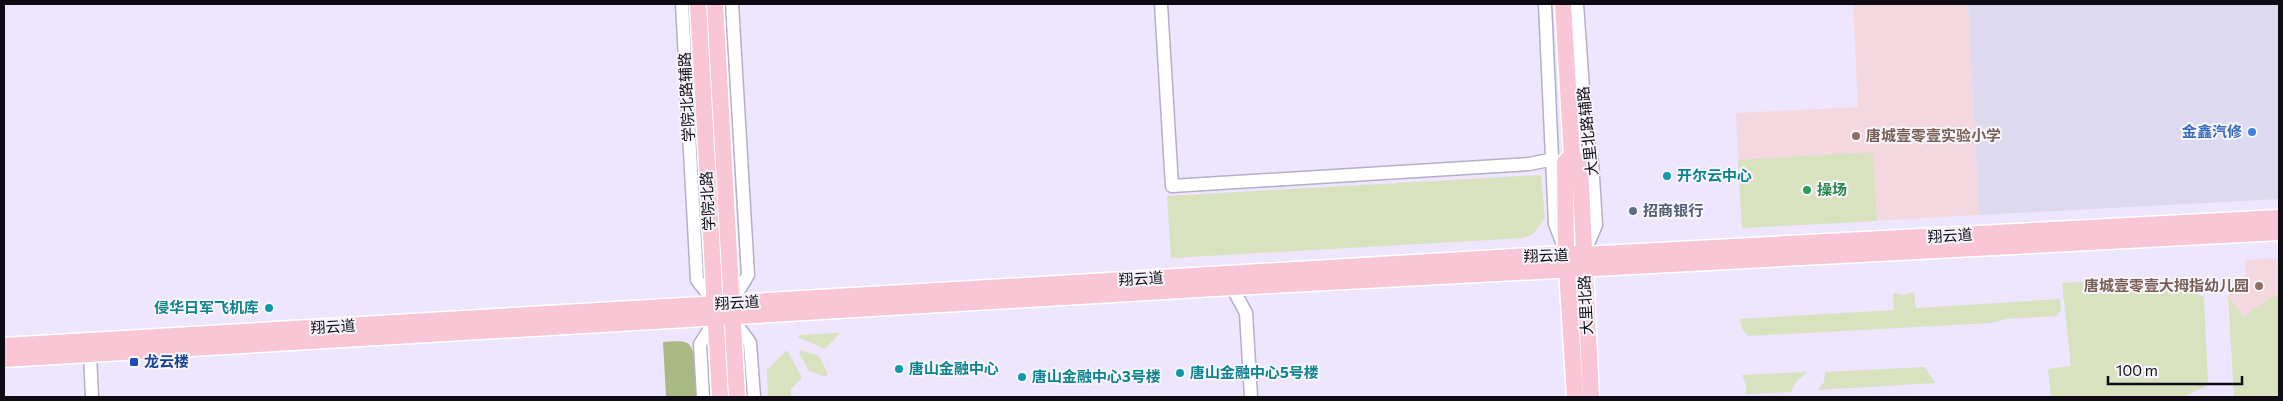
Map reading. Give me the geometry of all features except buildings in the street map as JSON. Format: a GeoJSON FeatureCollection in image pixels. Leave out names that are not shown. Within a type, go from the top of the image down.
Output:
{"type":"FeatureCollection","features":[{"type":"Feature","properties":{"kind":"main road","name":"学院北路"},"geometry":{"type":"LineString","coordinates":[[698,4],[700,188],[724,311],[737,397]]}},
{"type":"Feature","properties":{"kind":"main road","name":"学院北路"},"geometry":{"type":"LineString","coordinates":[[715,4],[724,311],[720,397]]}},
{"type":"Feature","properties":{"kind":"main road","name":"大里北路"},"geometry":{"type":"LineString","coordinates":[[1563,4],[1572,156],[1580,164],[1591,397]]}},
{"type":"Feature","properties":{"kind":"main road","name":"大里北路"},"geometry":{"type":"LineString","coordinates":[[1572,156],[1565,162],[1566,254],[1575,397]]}},
{"type":"Feature","properties":{"kind":"main road","name":"翔云道"},"geometry":{"type":"LineString","coordinates":[[4,346],[1567,271],[1584,263],[2279,218]]}},
{"type":"Feature","properties":{"kind":"main road","name":"翔云道"},"geometry":{"type":"LineString","coordinates":[[4,359],[1566,254],[1584,263],[2279,232]]}},
{"type":"Feature","properties":{"kind":"street","name":"学院北路辅路"},"geometry":{"type":"LineString","coordinates":[[682,4],[700,188]]}},
{"type":"Feature","properties":{"kind":"street"},"geometry":{"type":"LineString","coordinates":[[703,397],[700,344],[748,275],[732,4]]}},
{"type":"Feature","properties":{"kind":"street"},"geometry":{"type":"LineString","coordinates":[[1161,4],[1172,186],[1529,164],[1554,159]]}},
{"type":"Feature","properties":{"kind":"street"},"geometry":{"type":"LineString","coordinates":[[1546,4],[1554,159],[1555,224],[1566,254]]}},
{"type":"Feature","properties":{"kind":"street","name":"大里北路辅路"},"geometry":{"type":"LineString","coordinates":[[1577,4],[1586,130],[1592,161],[1596,225],[1584,263]]}},
{"type":"Feature","properties":{"kind":"street"},"geometry":{"type":"LineString","coordinates":[[1232,287],[1246,313],[1251,397]]}},
{"type":"Feature","properties":{"kind":"street"},"geometry":{"type":"LineString","coordinates":[[724,311],[750,343],[754,397]]}},
{"type":"Feature","properties":{"kind":"street"},"geometry":{"type":"LineString","coordinates":[[90,354],[92,397]]}},
{"type":"Feature","properties":{"kind":"shaded area","name":"唐城壹零壹实验小学"},"geometry":{"type":"Polygon","coordinates":[[[1853,4],[1968,4],[1979,215],[1742,228],[1736,113],[1858,107],[1853,4]]]}},
{"type":"Feature","properties":{"kind":"shaded area"},"geometry":{"type":"Polygon","coordinates":[[[1968,4],[2279,4],[2279,199],[1979,215],[1968,4]]]}},
{"type":"Feature","properties":{"kind":"shaded area","name":"唐城壹零壹大拇指幼儿园"},"geometry":{"type":"Polygon","coordinates":[[[2279,258],[2279,296],[2272,296],[2244,317],[2228,295],[2242,284],[2246,273],[2245,260],[2279,258]]]}},
{"type":"Feature","properties":{"kind":"green space","name":"操场"},"geometry":{"type":"Polygon","coordinates":[[[1873,152],[1877,221],[1742,228],[1738,160],[1873,152]]]}},
{"type":"Feature","properties":{"kind":"green space"},"geometry":{"type":"Polygon","coordinates":[[[1541,175],[1545,218],[1533,234],[1524,238],[1171,258],[1167,196],[1541,175]]]}},
{"type":"Feature","properties":{"kind":"green space"},"geometry":{"type":"Polygon","coordinates":[[[2156,278],[2204,297],[2208,381],[2205,387],[2182,397],[2051,397],[2048,369],[2071,366],[2062,283],[2156,278]]]}},
{"type":"Feature","properties":{"kind":"green space"},"geometry":{"type":"Polygon","coordinates":[[[1914,292],[1916,308],[2060,299],[2061,310],[2057,316],[2006,319],[1991,323],[1748,336],[1742,329],[1740,319],[1894,310],[1893,293],[1903,295],[1914,292]]]}},
{"type":"Feature","properties":{"kind":"green space"},"geometry":{"type":"Polygon","coordinates":[[[2228,295],[2244,317],[2272,296],[2279,296],[2279,397],[2234,397],[2228,295]]]}},
{"type":"Feature","properties":{"kind":"green space"},"geometry":{"type":"Polygon","coordinates":[[[840,333],[825,349],[798,337],[800,335],[840,333]]]}},
{"type":"Feature","properties":{"kind":"green space"},"geometry":{"type":"Polygon","coordinates":[[[663,342],[682,342],[691,346],[695,359],[697,397],[666,397],[663,342]]]}},
{"type":"Feature","properties":{"kind":"green space"},"geometry":{"type":"Polygon","coordinates":[[[787,350],[802,378],[791,389],[791,397],[768,397],[767,370],[787,350]]]}},
{"type":"Feature","properties":{"kind":"green space"},"geometry":{"type":"Polygon","coordinates":[[[801,350],[819,356],[828,374],[825,377],[808,370],[799,353],[801,350]]]}},
{"type":"Feature","properties":{"kind":"green space"},"geometry":{"type":"Polygon","coordinates":[[[1925,367],[1935,383],[1818,390],[1824,382],[1825,372],[1925,367]]]}},
{"type":"Feature","properties":{"kind":"green space"},"geometry":{"type":"Polygon","coordinates":[[[1807,372],[1796,382],[1791,392],[1746,394],[1746,385],[1742,375],[1807,372]]]}},
{"type":"Feature","properties":{"kind":"place","name":"金鑫汽修"},"geometry":{"type":"Point","coordinates":[2252,132]}},
{"type":"Feature","properties":{"kind":"place","name":"唐城壹零壹实验小学"},"geometry":{"type":"Point","coordinates":[1856,136]}},
{"type":"Feature","properties":{"kind":"place","name":"开尔云中心"},"geometry":{"type":"Point","coordinates":[1667,176]}},
{"type":"Feature","properties":{"kind":"place","name":"操场"},"geometry":{"type":"Point","coordinates":[1807,190]}},
{"type":"Feature","properties":{"kind":"place","name":"招商银行"},"geometry":{"type":"Point","coordinates":[1633,211]}},
{"type":"Feature","properties":{"kind":"place","name":"唐城壹零壹大拇指幼儿园"},"geometry":{"type":"Point","coordinates":[2259,286]}},
{"type":"Feature","properties":{"kind":"place","name":"侵华日军飞机库"},"geometry":{"type":"Point","coordinates":[269,308]}},
{"type":"Feature","properties":{"kind":"place","name":"龙云楼"},"geometry":{"type":"Point","coordinates":[134,362]}},
{"type":"Feature","properties":{"kind":"place","name":"唐山金融中心"},"geometry":{"type":"Point","coordinates":[899,369]}},
{"type":"Feature","properties":{"kind":"place","name":"唐山金融中心5号楼"},"geometry":{"type":"Point","coordinates":[1180,373]}},
{"type":"Feature","properties":{"kind":"place","name":"唐山金融中心3号楼"},"geometry":{"type":"Point","coordinates":[1022,377]}}]}
